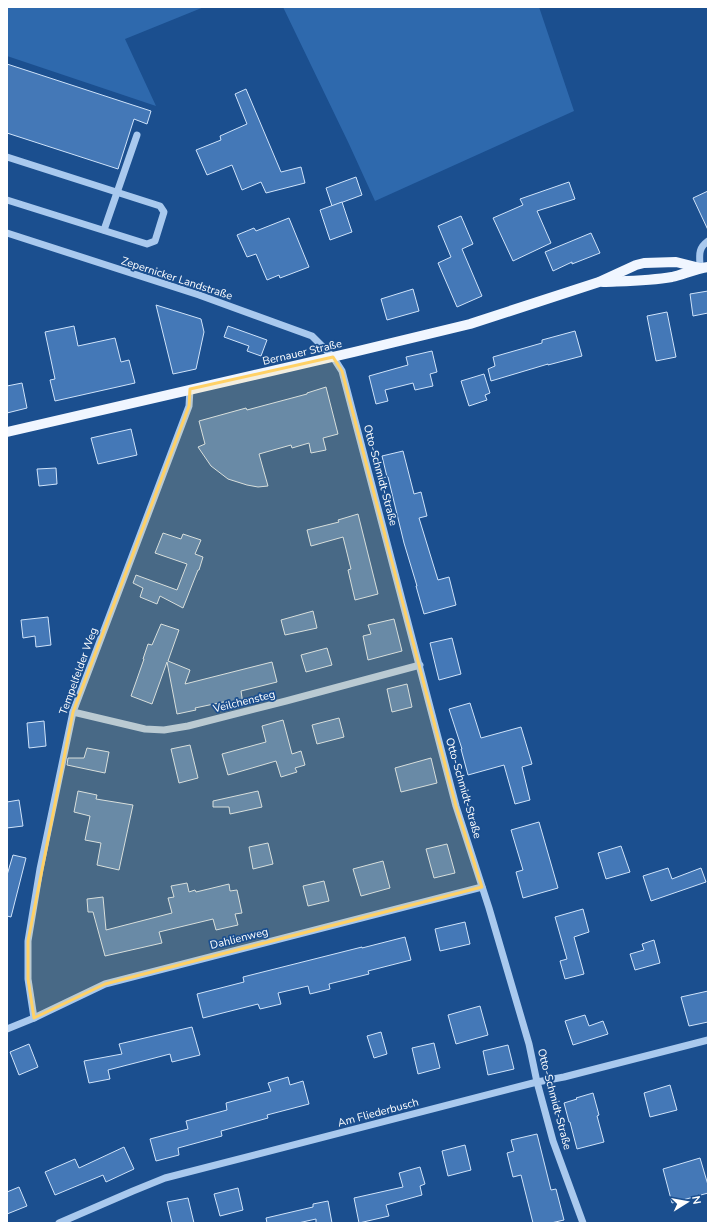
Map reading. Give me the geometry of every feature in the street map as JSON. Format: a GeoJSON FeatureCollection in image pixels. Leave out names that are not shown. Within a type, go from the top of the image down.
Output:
{"type":"FeatureCollection","features":[{"type":"Feature","properties":{"kind":"main road","name":"Bernauer Straße"},"geometry":{"type":"LineString","coordinates":[[7,432],[470,324],[599,282],[636,265],[644,263],[676,262],[704,268]]}},
{"type":"Feature","properties":{"kind":"main road","name":"Bernauer Straße"},"geometry":{"type":"LineString","coordinates":[[599,282],[641,281],[672,277],[704,268]]}},
{"type":"Feature","properties":{"kind":"street"},"geometry":{"type":"LineString","coordinates":[[104,230],[137,135]]}},
{"type":"Feature","properties":{"kind":"street"},"geometry":{"type":"LineString","coordinates":[[7,157],[160,206],[164,212],[155,241],[147,244],[7,200]]}},
{"type":"Feature","properties":{"kind":"street","name":"Zepernicker Landstraße"},"geometry":{"type":"LineString","coordinates":[[7,234],[199,295],[312,336],[332,357]]}},
{"type":"Feature","properties":{"kind":"street"},"geometry":{"type":"LineString","coordinates":[[704,268],[699,252],[708,241]]}},
{"type":"Feature","properties":{"kind":"street","name":"Otto-Schmidt-Straße"},"geometry":{"type":"LineString","coordinates":[[332,357],[342,372],[456,806],[529,1044],[537,1082],[553,1141],[583,1223]]}},
{"type":"Feature","properties":{"kind":"street","name":"Tempelfelder Weg"},"geometry":{"type":"LineString","coordinates":[[34,1018],[28,979],[28,941],[40,869],[73,712],[189,406],[190,390]]}},
{"type":"Feature","properties":{"kind":"street","name":"Veilchensteg"},"geometry":{"type":"LineString","coordinates":[[73,712],[145,729],[164,730],[188,726],[420,665]]}},
{"type":"Feature","properties":{"kind":"street","name":"Dahlienweg"},"geometry":{"type":"LineString","coordinates":[[7,1029],[34,1018],[105,984],[482,887]]}},
{"type":"Feature","properties":{"kind":"street","name":"Am Fliederbusch"},"geometry":{"type":"LineString","coordinates":[[59,1223],[133,1190],[165,1178],[537,1082],[564,1077],[708,1040]]}},
{"type":"Feature","properties":{"kind":"highlighted area"},"geometry":{"type":"Polygon","coordinates":[[[333,357],[342,371],[456,806],[482,887],[105,984],[34,1018],[28,979],[28,941],[73,712],[189,406],[190,389],[333,357]]]}},
{"type":"Feature","properties":{"kind":"shaded area"},"geometry":{"type":"Polygon","coordinates":[[[7,7],[204,7],[125,39],[156,106],[7,56],[7,7]]]}},
{"type":"Feature","properties":{"kind":"shaded area"},"geometry":{"type":"Polygon","coordinates":[[[283,7],[539,7],[574,111],[375,201],[283,7]]]}},
{"type":"Feature","properties":{"kind":"building"},"geometry":{"type":"Polygon","coordinates":[[[7,64],[151,111],[147,124],[134,119],[118,169],[7,133],[7,64]]]}},
{"type":"Feature","properties":{"kind":"building"},"geometry":{"type":"Polygon","coordinates":[[[246,89],[281,172],[301,167],[305,183],[266,193],[261,182],[242,190],[232,165],[207,175],[196,150],[221,140],[220,136],[247,124],[235,94],[246,89]]]}},
{"type":"Feature","properties":{"kind":"building"},"geometry":{"type":"Polygon","coordinates":[[[356,177],[362,195],[332,206],[326,188],[356,177]]]}},
{"type":"Feature","properties":{"kind":"building"},"geometry":{"type":"Polygon","coordinates":[[[569,182],[575,199],[537,211],[551,243],[513,261],[493,218],[523,205],[520,199],[569,182]]]}},
{"type":"Feature","properties":{"kind":"building"},"geometry":{"type":"Polygon","coordinates":[[[708,191],[708,230],[693,198],[708,191]]]}},
{"type":"Feature","properties":{"kind":"building"},"geometry":{"type":"Polygon","coordinates":[[[342,202],[352,232],[330,240],[320,210],[342,202]]]}},
{"type":"Feature","properties":{"kind":"building"},"geometry":{"type":"Polygon","coordinates":[[[461,216],[473,244],[462,249],[482,296],[457,307],[438,263],[451,257],[438,226],[461,216]]]}},
{"type":"Feature","properties":{"kind":"building"},"geometry":{"type":"Polygon","coordinates":[[[289,218],[309,267],[280,278],[279,275],[267,280],[256,254],[247,257],[237,235],[254,228],[256,231],[289,218]]]}},
{"type":"Feature","properties":{"kind":"building"},"geometry":{"type":"Polygon","coordinates":[[[591,233],[600,253],[572,264],[572,262],[553,271],[545,252],[591,233]]]}},
{"type":"Feature","properties":{"kind":"building"},"geometry":{"type":"Polygon","coordinates":[[[413,289],[419,311],[387,320],[381,299],[413,289]]]}},
{"type":"Feature","properties":{"kind":"building"},"geometry":{"type":"Polygon","coordinates":[[[708,291],[708,313],[693,316],[690,294],[708,291]]]}},
{"type":"Feature","properties":{"kind":"building"},"geometry":{"type":"Polygon","coordinates":[[[156,305],[201,319],[204,332],[196,369],[173,374],[156,305]]]}},
{"type":"Feature","properties":{"kind":"building"},"geometry":{"type":"Polygon","coordinates":[[[667,312],[676,357],[656,361],[647,316],[667,312]]]}},
{"type":"Feature","properties":{"kind":"building"},"geometry":{"type":"Polygon","coordinates":[[[74,326],[78,346],[115,338],[121,362],[129,360],[135,383],[55,401],[50,380],[55,379],[45,332],[74,326]]]}},
{"type":"Feature","properties":{"kind":"building"},"geometry":{"type":"Polygon","coordinates":[[[228,326],[267,340],[261,356],[247,351],[249,346],[224,337],[228,326]]]}},
{"type":"Feature","properties":{"kind":"building"},"geometry":{"type":"Polygon","coordinates":[[[575,331],[582,356],[548,364],[491,381],[488,369],[495,366],[493,357],[542,343],[542,340],[575,331]]]}},
{"type":"Feature","properties":{"kind":"building"},"geometry":{"type":"Polygon","coordinates":[[[432,351],[437,372],[430,374],[433,386],[415,390],[413,383],[385,390],[388,401],[376,404],[369,376],[408,365],[406,357],[432,351]]]}},
{"type":"Feature","properties":{"kind":"building"},"geometry":{"type":"Polygon","coordinates":[[[484,374],[490,393],[485,395],[487,400],[469,406],[461,381],[484,374]]]}},
{"type":"Feature","properties":{"kind":"building"},"geometry":{"type":"Polygon","coordinates":[[[22,383],[27,408],[7,413],[7,386],[22,383]]]}},
{"type":"Feature","properties":{"kind":"building"},"geometry":{"type":"Polygon","coordinates":[[[326,387],[338,434],[323,438],[326,450],[311,453],[309,443],[292,448],[291,445],[259,454],[268,486],[258,487],[228,479],[211,466],[198,447],[205,444],[199,421],[246,408],[247,410],[307,394],[326,387]]]}},
{"type":"Feature","properties":{"kind":"building"},"geometry":{"type":"Polygon","coordinates":[[[131,429],[137,455],[98,464],[91,438],[131,429]]]}},
{"type":"Feature","properties":{"kind":"building"},"geometry":{"type":"Polygon","coordinates":[[[403,451],[414,494],[421,492],[427,516],[419,518],[438,580],[449,577],[456,605],[424,614],[382,456],[403,451]]]}},
{"type":"Feature","properties":{"kind":"building"},"geometry":{"type":"Polygon","coordinates":[[[56,468],[57,484],[39,486],[37,469],[56,468]]]}},
{"type":"Feature","properties":{"kind":"building"},"geometry":{"type":"Polygon","coordinates":[[[358,514],[378,594],[355,600],[348,570],[351,569],[343,537],[311,546],[307,530],[339,522],[338,520],[358,514]]]}},
{"type":"Feature","properties":{"kind":"building"},"geometry":{"type":"Polygon","coordinates":[[[163,533],[181,539],[183,534],[201,540],[195,554],[203,557],[183,608],[160,596],[157,604],[140,597],[143,588],[133,583],[136,575],[177,590],[187,564],[155,553],[163,533]]]}},
{"type":"Feature","properties":{"kind":"building"},"geometry":{"type":"Polygon","coordinates":[[[313,611],[317,628],[285,635],[281,620],[313,611]]]}},
{"type":"Feature","properties":{"kind":"building"},"geometry":{"type":"Polygon","coordinates":[[[48,617],[51,645],[36,647],[35,636],[23,638],[21,620],[48,617]]]}},
{"type":"Feature","properties":{"kind":"building"},"geometry":{"type":"Polygon","coordinates":[[[394,619],[402,651],[368,660],[363,636],[371,634],[368,625],[394,619]]]}},
{"type":"Feature","properties":{"kind":"building"},"geometry":{"type":"Polygon","coordinates":[[[161,624],[179,630],[168,661],[190,670],[185,684],[272,662],[277,682],[241,691],[243,704],[230,707],[228,701],[195,708],[196,710],[177,714],[167,662],[152,704],[131,696],[148,644],[152,645],[161,624]]]}},
{"type":"Feature","properties":{"kind":"building"},"geometry":{"type":"Polygon","coordinates":[[[452,638],[461,674],[439,680],[430,643],[452,638]]]}},
{"type":"Feature","properties":{"kind":"building"},"geometry":{"type":"Polygon","coordinates":[[[327,648],[332,665],[306,672],[301,655],[327,648]]]}},
{"type":"Feature","properties":{"kind":"building"},"geometry":{"type":"Polygon","coordinates":[[[407,684],[412,707],[392,712],[387,689],[407,684]]]}},
{"type":"Feature","properties":{"kind":"building"},"geometry":{"type":"Polygon","coordinates":[[[470,703],[481,738],[521,727],[532,764],[522,767],[530,800],[515,804],[504,765],[468,775],[462,749],[449,709],[470,703]]]}},
{"type":"Feature","properties":{"kind":"building"},"geometry":{"type":"Polygon","coordinates":[[[339,718],[344,737],[317,744],[312,725],[339,718]]]}},
{"type":"Feature","properties":{"kind":"building"},"geometry":{"type":"Polygon","coordinates":[[[283,720],[292,754],[301,751],[305,765],[295,768],[297,772],[281,777],[276,761],[228,775],[222,754],[266,742],[262,726],[283,720]]]}},
{"type":"Feature","properties":{"kind":"building"},"geometry":{"type":"Polygon","coordinates":[[[44,721],[46,746],[29,748],[27,723],[44,721]]]}},
{"type":"Feature","properties":{"kind":"building"},"geometry":{"type":"Polygon","coordinates":[[[190,745],[198,778],[179,783],[171,749],[190,745]]]}},
{"type":"Feature","properties":{"kind":"building"},"geometry":{"type":"Polygon","coordinates":[[[87,748],[109,752],[105,773],[67,765],[68,758],[84,758],[87,748]]]}},
{"type":"Feature","properties":{"kind":"building"},"geometry":{"type":"Polygon","coordinates":[[[431,758],[437,783],[401,792],[395,768],[431,758]]]}},
{"type":"Feature","properties":{"kind":"building"},"geometry":{"type":"Polygon","coordinates":[[[78,791],[97,795],[96,799],[133,805],[119,870],[97,865],[101,843],[85,840],[90,816],[74,812],[78,791]]]}},
{"type":"Feature","properties":{"kind":"building"},"geometry":{"type":"Polygon","coordinates":[[[258,791],[262,807],[230,814],[229,807],[213,807],[213,801],[258,791]]]}},
{"type":"Feature","properties":{"kind":"building"},"geometry":{"type":"Polygon","coordinates":[[[19,800],[23,826],[7,828],[7,802],[19,800]]]}},
{"type":"Feature","properties":{"kind":"building"},"geometry":{"type":"Polygon","coordinates":[[[539,822],[558,888],[523,898],[516,872],[523,870],[511,830],[539,822]]]}},
{"type":"Feature","properties":{"kind":"building"},"geometry":{"type":"Polygon","coordinates":[[[268,843],[273,864],[253,869],[249,847],[268,843]]]}},
{"type":"Feature","properties":{"kind":"building"},"geometry":{"type":"Polygon","coordinates":[[[447,844],[455,873],[434,878],[426,849],[447,844]]]}},
{"type":"Feature","properties":{"kind":"building"},"geometry":{"type":"Polygon","coordinates":[[[621,846],[630,872],[606,879],[598,853],[621,846]]]}},
{"type":"Feature","properties":{"kind":"building"},"geometry":{"type":"Polygon","coordinates":[[[13,855],[26,858],[11,917],[7,916],[7,875],[13,855]]]}},
{"type":"Feature","properties":{"kind":"building"},"geometry":{"type":"Polygon","coordinates":[[[383,861],[390,888],[361,896],[353,869],[383,861]]]}},
{"type":"Feature","properties":{"kind":"building"},"geometry":{"type":"Polygon","coordinates":[[[668,868],[672,879],[701,868],[706,882],[651,901],[643,876],[668,868]]]}},
{"type":"Feature","properties":{"kind":"building"},"geometry":{"type":"Polygon","coordinates":[[[324,881],[329,901],[308,906],[303,886],[324,881]]]}},
{"type":"Feature","properties":{"kind":"building"},"geometry":{"type":"Polygon","coordinates":[[[187,883],[189,892],[195,890],[196,892],[229,884],[230,891],[237,890],[242,913],[235,914],[238,925],[216,930],[213,919],[159,932],[162,943],[105,956],[93,912],[88,912],[87,899],[103,897],[106,930],[172,913],[168,898],[174,897],[171,886],[187,883]]]}},
{"type":"Feature","properties":{"kind":"building"},"geometry":{"type":"Polygon","coordinates":[[[583,909],[589,932],[574,937],[584,974],[565,979],[560,961],[567,959],[555,917],[583,909]]]}},
{"type":"Feature","properties":{"kind":"building"},"geometry":{"type":"Polygon","coordinates":[[[465,922],[470,944],[440,951],[435,929],[465,922]]]}},
{"type":"Feature","properties":{"kind":"building"},"geometry":{"type":"Polygon","coordinates":[[[405,937],[411,960],[368,971],[369,974],[329,984],[330,989],[310,994],[308,986],[278,993],[281,1004],[260,1009],[258,1004],[203,1018],[197,994],[244,982],[243,977],[405,937]]]}},
{"type":"Feature","properties":{"kind":"building"},"geometry":{"type":"Polygon","coordinates":[[[654,940],[660,963],[635,970],[630,954],[644,950],[642,944],[654,940]]]}},
{"type":"Feature","properties":{"kind":"building"},"geometry":{"type":"Polygon","coordinates":[[[708,991],[708,1022],[689,1026],[681,997],[708,991]]]}},
{"type":"Feature","properties":{"kind":"building"},"geometry":{"type":"Polygon","coordinates":[[[480,1006],[488,1035],[456,1044],[448,1015],[480,1006]]]}},
{"type":"Feature","properties":{"kind":"building"},"geometry":{"type":"Polygon","coordinates":[[[585,1015],[589,1026],[603,1021],[608,1034],[573,1045],[565,1021],[585,1015]]]}},
{"type":"Feature","properties":{"kind":"building"},"geometry":{"type":"Polygon","coordinates":[[[192,1027],[200,1055],[172,1062],[170,1054],[108,1070],[110,1079],[89,1083],[84,1061],[122,1054],[119,1044],[192,1027]]]}},
{"type":"Feature","properties":{"kind":"building"},"geometry":{"type":"Polygon","coordinates":[[[381,1032],[387,1054],[374,1058],[367,1036],[381,1032]]]}},
{"type":"Feature","properties":{"kind":"building"},"geometry":{"type":"Polygon","coordinates":[[[434,1043],[440,1068],[418,1074],[412,1048],[434,1043]]]}},
{"type":"Feature","properties":{"kind":"building"},"geometry":{"type":"Polygon","coordinates":[[[29,1044],[38,1067],[19,1075],[10,1052],[29,1044]]]}},
{"type":"Feature","properties":{"kind":"building"},"geometry":{"type":"Polygon","coordinates":[[[508,1045],[514,1069],[488,1075],[483,1051],[508,1045]]]}},
{"type":"Feature","properties":{"kind":"building"},"geometry":{"type":"Polygon","coordinates":[[[288,1077],[290,1085],[303,1081],[309,1104],[267,1115],[268,1118],[221,1131],[222,1136],[178,1148],[179,1155],[156,1161],[150,1139],[188,1129],[186,1121],[227,1110],[226,1103],[271,1091],[268,1083],[288,1077]]]}},
{"type":"Feature","properties":{"kind":"building"},"geometry":{"type":"Polygon","coordinates":[[[670,1085],[677,1110],[650,1117],[644,1093],[670,1085]]]}},
{"type":"Feature","properties":{"kind":"building"},"geometry":{"type":"Polygon","coordinates":[[[593,1093],[604,1142],[577,1149],[564,1103],[593,1093]]]}},
{"type":"Feature","properties":{"kind":"building"},"geometry":{"type":"Polygon","coordinates":[[[537,1134],[551,1190],[556,1189],[564,1220],[551,1223],[533,1223],[521,1175],[513,1177],[507,1153],[514,1151],[511,1140],[537,1134]]]}},
{"type":"Feature","properties":{"kind":"building"},"geometry":{"type":"Polygon","coordinates":[[[465,1145],[471,1170],[448,1176],[442,1151],[465,1145]]]}},
{"type":"Feature","properties":{"kind":"building"},"geometry":{"type":"Polygon","coordinates":[[[124,1147],[134,1169],[106,1182],[103,1175],[55,1195],[45,1172],[75,1159],[79,1168],[124,1147]]]}},
{"type":"Feature","properties":{"kind":"building"},"geometry":{"type":"Polygon","coordinates":[[[700,1158],[708,1185],[708,1193],[672,1203],[663,1169],[700,1158]]]}},
{"type":"Feature","properties":{"kind":"building"},"geometry":{"type":"Polygon","coordinates":[[[420,1167],[425,1184],[420,1186],[422,1195],[386,1205],[389,1216],[359,1223],[354,1198],[403,1187],[399,1173],[420,1167]]]}},
{"type":"Feature","properties":{"kind":"building"},"geometry":{"type":"Polygon","coordinates":[[[19,1187],[27,1206],[7,1214],[7,1192],[19,1187]]]}},
{"type":"Feature","properties":{"kind":"building"},"geometry":{"type":"Polygon","coordinates":[[[238,1188],[243,1210],[220,1216],[214,1194],[238,1188]]]}},
{"type":"Feature","properties":{"kind":"building"},"geometry":{"type":"Polygon","coordinates":[[[188,1198],[194,1223],[172,1223],[167,1202],[188,1198]]]}},
{"type":"Feature","properties":{"kind":"building"},"geometry":{"type":"Polygon","coordinates":[[[328,1201],[332,1223],[316,1223],[316,1219],[298,1223],[267,1223],[266,1218],[313,1207],[313,1204],[328,1201]]]}}]}
